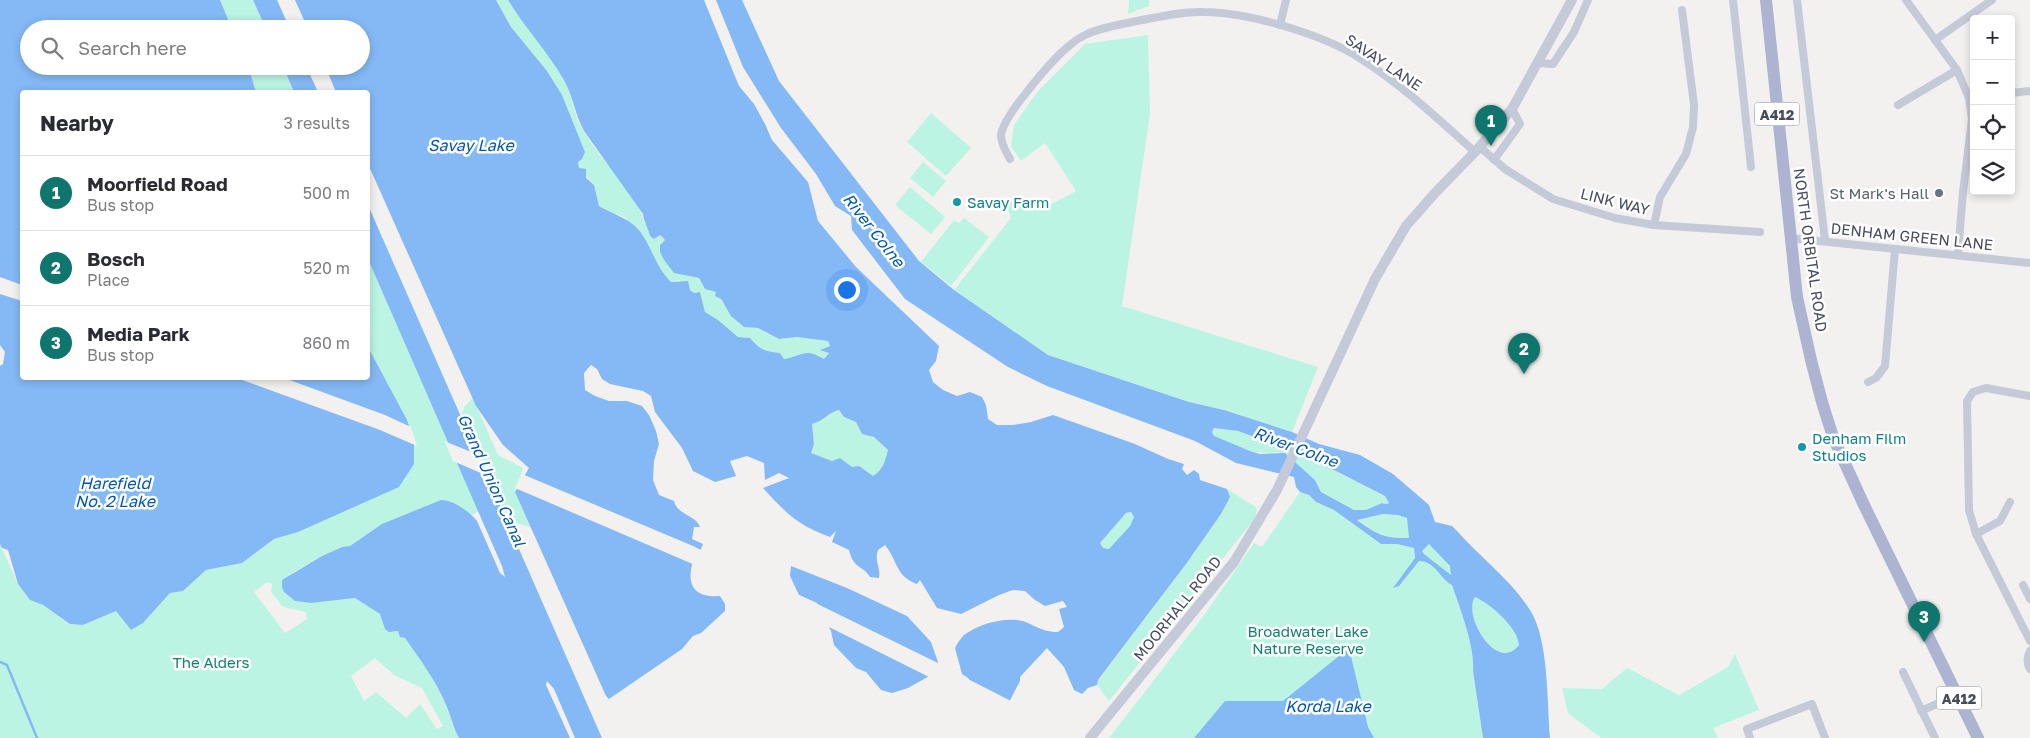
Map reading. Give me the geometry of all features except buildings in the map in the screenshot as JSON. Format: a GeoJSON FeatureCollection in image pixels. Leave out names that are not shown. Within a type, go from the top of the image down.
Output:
{"type":"FeatureCollection","features":[{"type":"Feature","properties":{"kind":"main road","name":"NORTH ORBITAL ROAD"},"geometry":{"type":"LineString","coordinates":[[1766,0],[1797,297],[1833,438],[1862,503],[1978,738]]}},
{"type":"Feature","properties":{"kind":"street"},"geometry":{"type":"LineString","coordinates":[[1280,26],[1286,0]]}},
{"type":"Feature","properties":{"kind":"street","name":"MOORHALL ROAD"},"geometry":{"type":"LineString","coordinates":[[1090,738],[1234,562],[1277,490],[1375,279],[1406,226],[1435,192],[1478,150],[1512,109],[1572,0]]}},
{"type":"Feature","properties":{"kind":"street"},"geometry":{"type":"LineString","coordinates":[[1538,63],[1553,64],[1574,32],[1588,0]]}},
{"type":"Feature","properties":{"kind":"street"},"geometry":{"type":"LineString","coordinates":[[1733,0],[1751,167]]}},
{"type":"Feature","properties":{"kind":"street"},"geometry":{"type":"LineString","coordinates":[[1766,0],[1773,0]]}},
{"type":"Feature","properties":{"kind":"street"},"geometry":{"type":"LineString","coordinates":[[1797,0],[1825,240]]}},
{"type":"Feature","properties":{"kind":"street"},"geometry":{"type":"LineString","coordinates":[[1906,0],[1957,70],[1970,94]]}},
{"type":"Feature","properties":{"kind":"street"},"geometry":{"type":"LineString","coordinates":[[1935,40],[1992,0]]}},
{"type":"Feature","properties":{"kind":"street"},"geometry":{"type":"LineString","coordinates":[[1654,225],[1660,197],[1686,154],[1693,126],[1694,105],[1682,10]]}},
{"type":"Feature","properties":{"kind":"street","name":"SAVAY LANE"},"geometry":{"type":"LineString","coordinates":[[1010,159],[1002,144],[1001,134],[1008,118],[1049,64],[1084,35],[1164,16],[1203,12],[1237,15],[1280,26],[1328,42],[1355,55],[1402,88],[1478,150]]}},
{"type":"Feature","properties":{"kind":"street"},"geometry":{"type":"LineString","coordinates":[[1898,105],[1957,70]]}},
{"type":"Feature","properties":{"kind":"street"},"geometry":{"type":"LineString","coordinates":[[2015,93],[2030,91]]}},
{"type":"Feature","properties":{"kind":"street"},"geometry":{"type":"LineString","coordinates":[[1958,254],[1972,105]]}},
{"type":"Feature","properties":{"kind":"street"},"geometry":{"type":"LineString","coordinates":[[1494,160],[1520,124],[1512,109]]}},
{"type":"Feature","properties":{"kind":"street","name":"LINK WAY"},"geometry":{"type":"LineString","coordinates":[[1478,150],[1553,199],[1615,218],[1654,225],[1760,232]]}},
{"type":"Feature","properties":{"kind":"street","name":"DENHAM GREEN LANE"},"geometry":{"type":"LineString","coordinates":[[1790,238],[1825,240],[2030,263]]}},
{"type":"Feature","properties":{"kind":"street"},"geometry":{"type":"LineString","coordinates":[[1868,382],[1876,378],[1885,366],[1895,249]]}},
{"type":"Feature","properties":{"kind":"street"},"geometry":{"type":"LineString","coordinates":[[2030,396],[1986,388],[1973,392],[1967,401],[1968,510],[1976,534],[2026,624],[2030,641]]}},
{"type":"Feature","properties":{"kind":"street"},"geometry":{"type":"LineString","coordinates":[[1976,534],[2000,521],[2010,502]]}},
{"type":"Feature","properties":{"kind":"street"},"geometry":{"type":"LineString","coordinates":[[2023,585],[2030,599]]}},
{"type":"Feature","properties":{"kind":"street"},"geometry":{"type":"LineString","coordinates":[[2030,651],[2028,665],[2030,669]]}},
{"type":"Feature","properties":{"kind":"street"},"geometry":{"type":"LineString","coordinates":[[1903,672],[1935,738]]}},
{"type":"Feature","properties":{"kind":"street"},"geometry":{"type":"LineString","coordinates":[[1921,711],[1957,695]]}},
{"type":"Feature","properties":{"kind":"street"},"geometry":{"type":"LineString","coordinates":[[1750,738],[1747,729],[1812,704],[1825,738]]}},
{"type":"Feature","properties":{"kind":"green space"},"geometry":{"type":"Polygon","coordinates":[[[220,0],[253,0],[262,20],[228,20],[220,0]]]}},
{"type":"Feature","properties":{"kind":"green space"},"geometry":{"type":"Polygon","coordinates":[[[496,0],[508,0],[552,60],[565,81],[578,121],[586,136],[630,193],[642,214],[644,223],[660,235],[691,276],[699,278],[705,288],[716,292],[724,305],[744,327],[758,328],[779,339],[797,337],[828,341],[830,346],[821,350],[829,353],[824,359],[817,355],[804,353],[784,359],[780,353],[763,349],[750,338],[738,337],[705,312],[700,292],[694,293],[679,280],[671,282],[663,274],[625,217],[599,206],[594,185],[579,168],[578,162],[585,152],[562,95],[547,71],[511,27],[496,0]]]}},
{"type":"Feature","properties":{"kind":"green space"},"geometry":{"type":"Polygon","coordinates":[[[1129,0],[1149,0],[1149,6],[1128,14],[1129,0]]]}},
{"type":"Feature","properties":{"kind":"green space"},"geometry":{"type":"Polygon","coordinates":[[[1148,35],[1150,114],[1122,306],[1318,367],[1292,432],[1224,410],[1189,402],[1048,355],[954,290],[1011,218],[1005,200],[1044,208],[1076,191],[1045,143],[1021,161],[1011,146],[1014,125],[1037,92],[1085,44],[1148,35]]]}},
{"type":"Feature","properties":{"kind":"green space"},"geometry":{"type":"Polygon","coordinates":[[[251,75],[287,75],[293,90],[255,90],[251,75]]]}},
{"type":"Feature","properties":{"kind":"green space"},"geometry":{"type":"Polygon","coordinates":[[[931,113],[971,148],[946,176],[907,142],[931,113]]]}},
{"type":"Feature","properties":{"kind":"green space"},"geometry":{"type":"Polygon","coordinates":[[[923,162],[946,181],[933,197],[910,178],[923,162]]]}},
{"type":"Feature","properties":{"kind":"green space"},"geometry":{"type":"Polygon","coordinates":[[[910,187],[945,217],[931,234],[895,205],[910,187]]]}},
{"type":"Feature","properties":{"kind":"green space"},"geometry":{"type":"Polygon","coordinates":[[[964,218],[989,237],[951,286],[921,262],[954,220],[959,223],[964,218]]]}},
{"type":"Feature","properties":{"kind":"green space","name":"The Alders"},"geometry":{"type":"Polygon","coordinates":[[[370,264],[479,511],[472,515],[465,511],[364,537],[350,546],[342,547],[322,556],[294,572],[284,592],[295,601],[311,603],[355,598],[380,614],[394,632],[398,631],[405,638],[425,666],[442,697],[459,738],[0,738],[0,544],[18,584],[30,600],[43,605],[70,624],[83,625],[116,611],[143,623],[170,593],[183,591],[206,570],[242,563],[274,539],[298,532],[397,402],[370,351],[370,264]],[[267,582],[254,592],[285,633],[307,619],[306,612],[283,607],[271,592],[272,584],[267,582]],[[375,658],[351,676],[364,701],[376,692],[406,718],[420,704],[437,729],[443,726],[422,688],[394,675],[375,658]]]}},
{"type":"Feature","properties":{"kind":"green space"},"geometry":{"type":"Polygon","coordinates":[[[473,398],[498,455],[523,468],[515,492],[531,528],[506,519],[461,415],[465,406],[473,398]]]}},
{"type":"Feature","properties":{"kind":"green space"},"geometry":{"type":"Polygon","coordinates":[[[839,410],[844,417],[856,422],[862,434],[874,437],[888,450],[881,468],[873,476],[859,466],[852,467],[840,458],[832,461],[810,453],[814,444],[812,424],[839,410]]]}},
{"type":"Feature","properties":{"kind":"green space"},"geometry":{"type":"Polygon","coordinates":[[[1214,428],[1238,431],[1279,446],[1336,471],[1385,496],[1389,503],[1382,503],[1366,510],[1354,510],[1321,492],[1315,479],[1278,452],[1261,453],[1237,447],[1214,436],[1212,432],[1214,428]]]}},
{"type":"Feature","properties":{"kind":"green space"},"geometry":{"type":"Polygon","coordinates":[[[1157,469],[1162,469],[1166,474],[1158,487],[1150,484],[1157,469]]]}},
{"type":"Feature","properties":{"kind":"green space"},"geometry":{"type":"Polygon","coordinates":[[[1227,489],[1257,508],[1255,518],[1109,701],[1097,685],[1098,681],[1221,514],[1229,497],[1227,489]]]}},
{"type":"Feature","properties":{"kind":"green space","name":"Broadwater Lake Nature Reserve"},"geometry":{"type":"Polygon","coordinates":[[[1300,492],[1309,495],[1316,502],[1334,510],[1381,544],[1397,544],[1414,548],[1415,558],[1394,588],[1399,585],[1419,561],[1429,564],[1452,585],[1472,651],[1473,671],[1483,738],[1109,738],[1205,614],[1254,543],[1262,547],[1300,492]]]}},
{"type":"Feature","properties":{"kind":"green space"},"geometry":{"type":"Polygon","coordinates":[[[1131,512],[1134,517],[1130,526],[1109,549],[1103,548],[1100,543],[1126,513],[1131,512]]]}},
{"type":"Feature","properties":{"kind":"green space"},"geometry":{"type":"Polygon","coordinates":[[[1383,514],[1399,515],[1407,518],[1410,538],[1381,534],[1357,519],[1383,514]]]}},
{"type":"Feature","properties":{"kind":"green space"},"geometry":{"type":"Polygon","coordinates":[[[1429,543],[1450,566],[1452,576],[1424,554],[1422,551],[1429,543]]]}},
{"type":"Feature","properties":{"kind":"green space"},"geometry":{"type":"Polygon","coordinates":[[[1475,597],[1489,605],[1503,617],[1514,631],[1519,645],[1510,652],[1501,652],[1492,647],[1477,628],[1472,605],[1475,597]]]}},
{"type":"Feature","properties":{"kind":"green space"},"geometry":{"type":"Polygon","coordinates":[[[1735,654],[1759,710],[1713,728],[1718,738],[1601,738],[1568,713],[1562,688],[1602,689],[1627,668],[1679,695],[1728,667],[1735,654]]]}},
{"type":"Feature","properties":{"kind":"water","name":"Harefield No. 2 Lake"},"geometry":{"type":"Polygon","coordinates":[[[0,0],[220,0],[228,20],[20,20],[20,75],[251,75],[255,90],[20,90],[20,380],[370,380],[370,351],[407,420],[414,443],[414,464],[399,487],[298,532],[274,539],[242,563],[206,570],[183,591],[170,593],[143,623],[131,630],[116,611],[83,625],[70,624],[43,605],[30,600],[18,584],[8,550],[2,548],[0,544],[0,366],[3,364],[5,352],[0,345],[0,0]]]}},
{"type":"Feature","properties":{"kind":"water"},"geometry":{"type":"Polygon","coordinates":[[[253,0],[277,0],[286,20],[262,20],[253,0]]]}},
{"type":"Feature","properties":{"kind":"water","name":"Savay Lake"},"geometry":{"type":"Polygon","coordinates":[[[295,0],[496,0],[511,27],[547,71],[562,95],[585,152],[582,159],[578,162],[579,168],[586,169],[586,178],[594,185],[599,206],[633,224],[646,240],[660,268],[671,282],[688,281],[690,290],[694,293],[700,292],[705,312],[738,337],[750,338],[763,349],[780,353],[784,359],[808,353],[824,359],[829,353],[820,350],[830,346],[828,341],[797,337],[779,339],[758,328],[744,327],[731,316],[721,299],[715,296],[716,292],[705,289],[699,278],[674,273],[660,252],[660,245],[665,240],[660,235],[654,239],[650,236],[643,214],[584,131],[564,80],[508,0],[704,0],[739,86],[754,104],[772,140],[808,182],[818,221],[856,267],[939,346],[936,361],[929,370],[933,382],[943,390],[957,396],[970,392],[982,397],[986,405],[988,419],[997,425],[1031,422],[1053,415],[1135,444],[1184,464],[1182,469],[1187,475],[1194,470],[1199,474],[1200,480],[1227,489],[1230,497],[1221,514],[1186,564],[1098,680],[1097,685],[1088,688],[1082,694],[1074,690],[1064,667],[1047,648],[1020,677],[1020,681],[1006,708],[977,691],[968,678],[962,674],[956,646],[969,631],[1003,620],[1023,621],[1051,632],[1058,632],[1064,627],[1059,609],[1067,607],[1063,601],[1045,606],[1025,591],[1013,590],[961,614],[937,608],[920,580],[917,584],[905,577],[885,545],[878,550],[877,554],[879,578],[870,577],[853,561],[849,550],[832,542],[836,531],[830,537],[800,523],[786,512],[763,488],[789,478],[779,473],[765,480],[764,463],[747,456],[730,461],[736,476],[715,482],[693,471],[682,448],[655,412],[651,396],[643,391],[610,384],[602,379],[597,369],[591,365],[584,373],[585,390],[609,401],[627,401],[642,406],[649,415],[659,444],[654,461],[653,480],[659,495],[674,501],[682,512],[695,520],[700,527],[694,527],[692,539],[703,544],[692,565],[691,580],[693,586],[700,593],[720,596],[725,604],[725,611],[701,633],[693,636],[682,649],[609,699],[515,492],[529,468],[503,445],[476,406],[370,168],[370,90],[335,90],[329,75],[370,75],[370,20],[304,20],[295,0]],[[839,410],[812,424],[814,444],[811,453],[832,461],[840,458],[852,467],[859,466],[873,476],[881,468],[888,450],[874,437],[862,434],[856,422],[844,417],[839,410]],[[1131,512],[1126,513],[1100,543],[1103,548],[1109,549],[1130,526],[1134,517],[1131,512]]]}},
{"type":"Feature","properties":{"kind":"water","name":"River Colne"},"geometry":{"type":"Polygon","coordinates":[[[716,0],[742,0],[779,81],[919,261],[954,290],[1048,355],[1189,402],[1224,410],[1292,432],[1319,444],[1360,455],[1393,474],[1429,505],[1435,522],[1452,526],[1505,579],[1530,610],[1541,637],[1544,654],[1550,738],[1483,738],[1473,671],[1472,650],[1452,585],[1429,564],[1419,561],[1399,586],[1393,588],[1415,558],[1414,548],[1397,544],[1381,544],[1334,510],[1316,502],[1309,495],[1300,492],[1296,487],[1294,477],[1236,463],[1195,441],[1047,386],[1008,367],[905,299],[852,230],[851,216],[835,206],[816,174],[781,128],[743,67],[716,0]],[[1214,428],[1212,432],[1214,436],[1260,454],[1285,453],[1315,480],[1321,492],[1354,510],[1366,510],[1382,503],[1389,503],[1385,496],[1336,471],[1279,446],[1238,431],[1214,428]],[[1383,514],[1357,520],[1382,535],[1394,538],[1409,538],[1407,518],[1383,514]],[[1429,544],[1422,551],[1451,575],[1450,566],[1429,544]],[[1475,597],[1472,605],[1477,628],[1492,647],[1501,652],[1510,652],[1519,645],[1514,631],[1496,611],[1475,597]]]}},
{"type":"Feature","properties":{"kind":"water"},"geometry":{"type":"Polygon","coordinates":[[[287,75],[310,75],[317,90],[293,90],[287,75]]]}},
{"type":"Feature","properties":{"kind":"water"},"geometry":{"type":"Polygon","coordinates":[[[370,210],[602,738],[575,738],[554,689],[547,681],[546,685],[570,738],[459,738],[442,696],[427,670],[405,638],[400,637],[398,631],[389,632],[385,629],[380,614],[355,598],[311,603],[295,601],[284,592],[282,587],[282,580],[322,556],[342,547],[350,546],[382,524],[441,500],[446,500],[460,507],[477,521],[500,573],[505,577],[502,566],[370,264],[370,210]]]}},
{"type":"Feature","properties":{"kind":"water"},"geometry":{"type":"Polygon","coordinates":[[[791,566],[847,588],[907,616],[931,642],[938,662],[933,674],[908,688],[892,693],[881,690],[866,672],[856,668],[834,645],[831,631],[817,603],[799,595],[790,576],[791,566]]]}},
{"type":"Feature","properties":{"kind":"water","name":"Korda Lake"},"geometry":{"type":"Polygon","coordinates":[[[1349,648],[1368,727],[1374,738],[1194,738],[1225,701],[1283,701],[1349,648]]]}},
{"type":"Feature","properties":{"kind":"pier"},"geometry":{"type":"Polygon","coordinates":[[[0,277],[20,284],[20,300],[0,294],[0,277]]]}},
{"type":"Feature","properties":{"kind":"pier"},"geometry":{"type":"Polygon","coordinates":[[[242,380],[289,380],[385,415],[411,427],[417,446],[380,430],[242,380]]]}},
{"type":"Feature","properties":{"kind":"pier"},"geometry":{"type":"Polygon","coordinates":[[[444,441],[481,456],[490,477],[453,461],[444,441]]]}},
{"type":"Feature","properties":{"kind":"pier"},"geometry":{"type":"Polygon","coordinates":[[[522,474],[703,551],[695,565],[515,488],[522,474]]]}},
{"type":"Feature","properties":{"kind":"pier"},"geometry":{"type":"Polygon","coordinates":[[[795,593],[940,664],[935,675],[931,678],[817,621],[815,605],[798,597],[795,593]]]}},
{"type":"Feature","properties":{"kind":"pier"},"geometry":{"type":"Polygon","coordinates":[[[960,675],[1011,701],[1008,709],[993,709],[975,693],[960,675]]]}},
{"type":"Feature","properties":{"kind":"waterway"},"geometry":{"type":"LineString","coordinates":[[0,662],[7,665],[37,738]]}},
{"type":"Feature","properties":{"kind":"place","name":"Moorfield Road"},"geometry":{"type":"Point","coordinates":[1491,146]}},
{"type":"Feature","properties":{"kind":"place","name":"St Mark's Hall"},"geometry":{"type":"Point","coordinates":[1939,193]}},
{"type":"Feature","properties":{"kind":"place","name":"Savay Farm"},"geometry":{"type":"Point","coordinates":[957,202]}},
{"type":"Feature","properties":{"kind":"place","name":"Bosch"},"geometry":{"type":"Point","coordinates":[1524,374]}},
{"type":"Feature","properties":{"kind":"place","name":"Denham Film Studios"},"geometry":{"type":"Point","coordinates":[1802,447]}},
{"type":"Feature","properties":{"kind":"place","name":"Media Park"},"geometry":{"type":"Point","coordinates":[1924,642]}},
{"type":"Feature","properties":{"kind":"water label","name":"Grand Union Canal"},"geometry":{"type":"Point","coordinates":[492,480]}}]}
